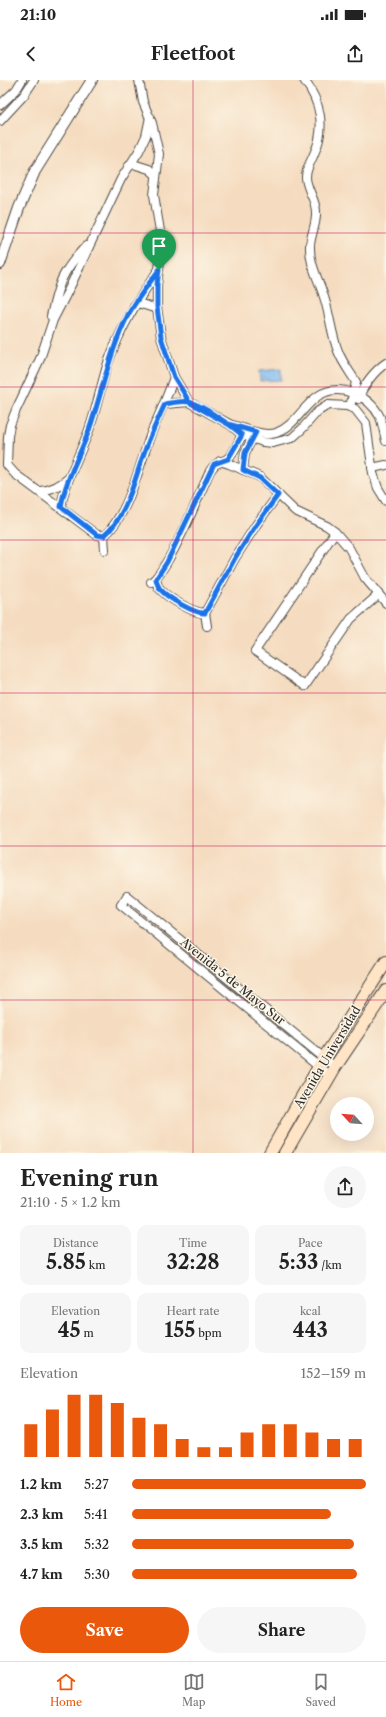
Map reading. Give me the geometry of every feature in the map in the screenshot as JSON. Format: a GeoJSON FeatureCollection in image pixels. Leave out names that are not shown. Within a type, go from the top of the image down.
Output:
{"type":"FeatureCollection","features":[{"type":"Feature","properties":{"kind":"main road","name":"Avenida Universidad"},"geometry":{"type":"LineString","coordinates":[[270,1153],[321,1062],[386,962]]}},
{"type":"Feature","properties":{"kind":"main road","name":"Avenida Universidad"},"geometry":{"type":"LineString","coordinates":[[285,1153],[332,1071],[386,991]]}},
{"type":"Feature","properties":{"kind":"street"},"geometry":{"type":"LineString","coordinates":[[0,105],[16,90],[22,80]]}},
{"type":"Feature","properties":{"kind":"street"},"geometry":{"type":"LineString","coordinates":[[0,121],[24,95],[34,80]]}},
{"type":"Feature","properties":{"kind":"street"},"geometry":{"type":"LineString","coordinates":[[0,264],[19,208],[35,171],[92,80]]}},
{"type":"Feature","properties":{"kind":"street"},"geometry":{"type":"LineString","coordinates":[[139,80],[143,102],[150,117],[157,140],[159,154],[155,174],[154,195],[161,237],[157,285],[157,309],[161,337],[174,377],[189,402],[231,425],[254,435],[263,442],[283,441],[292,438],[302,430],[322,408],[337,405],[352,408],[366,423],[369,431],[372,468],[378,488],[386,501]]}},
{"type":"Feature","properties":{"kind":"street"},"geometry":{"type":"LineString","coordinates":[[304,80],[315,96],[321,120],[318,145],[307,168],[306,178],[316,204],[317,214],[310,244],[312,259],[315,276],[327,307],[338,350],[344,364],[356,382],[357,395]]}},
{"type":"Feature","properties":{"kind":"street"},"geometry":{"type":"LineString","coordinates":[[150,117],[146,136],[120,179],[53,320],[40,359],[16,410],[10,425],[6,453],[7,465],[15,474],[40,491],[97,535],[104,536],[110,531],[127,500],[153,430],[165,404],[174,377]]}},
{"type":"Feature","properties":{"kind":"street"},"geometry":{"type":"LineString","coordinates":[[128,167],[133,164],[141,166],[155,174]]}},
{"type":"Feature","properties":{"kind":"street"},"geometry":{"type":"LineString","coordinates":[[47,337],[60,281],[74,258],[91,242]]}},
{"type":"Feature","properties":{"kind":"street"},"geometry":{"type":"LineString","coordinates":[[61,507],[70,478],[91,423],[108,363],[128,316],[159,270]]}},
{"type":"Feature","properties":{"kind":"street"},"geometry":{"type":"LineString","coordinates":[[134,306],[138,303],[157,309]]}},
{"type":"Feature","properties":{"kind":"street"},"geometry":{"type":"LineString","coordinates":[[352,408],[357,395],[379,368],[386,364]]}},
{"type":"Feature","properties":{"kind":"street"},"geometry":{"type":"LineString","coordinates":[[254,435],[275,433],[284,429],[316,397],[336,390],[357,395],[372,406],[384,425],[386,438]]}},
{"type":"Feature","properties":{"kind":"street"},"geometry":{"type":"LineString","coordinates":[[165,404],[189,402]]}},
{"type":"Feature","properties":{"kind":"street"},"geometry":{"type":"LineString","coordinates":[[205,613],[196,612],[161,591],[154,580],[167,562],[214,464],[228,459],[243,431]]}},
{"type":"Feature","properties":{"kind":"street"},"geometry":{"type":"LineString","coordinates":[[243,470],[245,453],[254,435]]}},
{"type":"Feature","properties":{"kind":"street"},"geometry":{"type":"LineString","coordinates":[[220,461],[260,478],[295,511],[327,526],[335,532],[349,548],[365,578],[386,603]]}},
{"type":"Feature","properties":{"kind":"street"},"geometry":{"type":"LineString","coordinates":[[372,468],[386,465]]}},
{"type":"Feature","properties":{"kind":"street"},"geometry":{"type":"LineString","coordinates":[[40,491],[58,486],[70,478]]}},
{"type":"Feature","properties":{"kind":"street"},"geometry":{"type":"LineString","coordinates":[[207,626],[205,613],[235,558],[256,525],[278,495]]}},
{"type":"Feature","properties":{"kind":"street"},"geometry":{"type":"LineString","coordinates":[[335,532],[253,652],[305,690],[351,619],[378,594]]}},
{"type":"Feature","properties":{"kind":"street"},"geometry":{"type":"LineString","coordinates":[[104,536],[105,550]]}},
{"type":"Feature","properties":{"kind":"street","name":"Avenida 5 de Mayo Sur"},"geometry":{"type":"LineString","coordinates":[[321,1062],[127,896],[121,905],[332,1071]]}},
{"type":"Feature","properties":{"kind":"water"},"geometry":{"type":"Polygon","coordinates":[[[281,369],[281,380],[260,381],[259,371],[281,369]]]}},
{"type":"Feature","properties":{"kind":"route"},"geometry":{"type":"LineString","coordinates":[[159,270],[128,316],[115,346],[108,363],[91,423],[62,500],[61,507],[97,535],[104,536],[110,531],[132,488],[153,430],[165,404],[189,402],[200,408],[231,425],[242,435],[228,459],[214,464],[167,562],[156,579],[157,586],[161,591],[196,612],[205,613],[235,558],[256,525],[278,495],[265,481],[243,470],[245,453],[256,432],[231,425],[189,402],[174,377],[161,337],[157,307],[159,270]]}}]}
